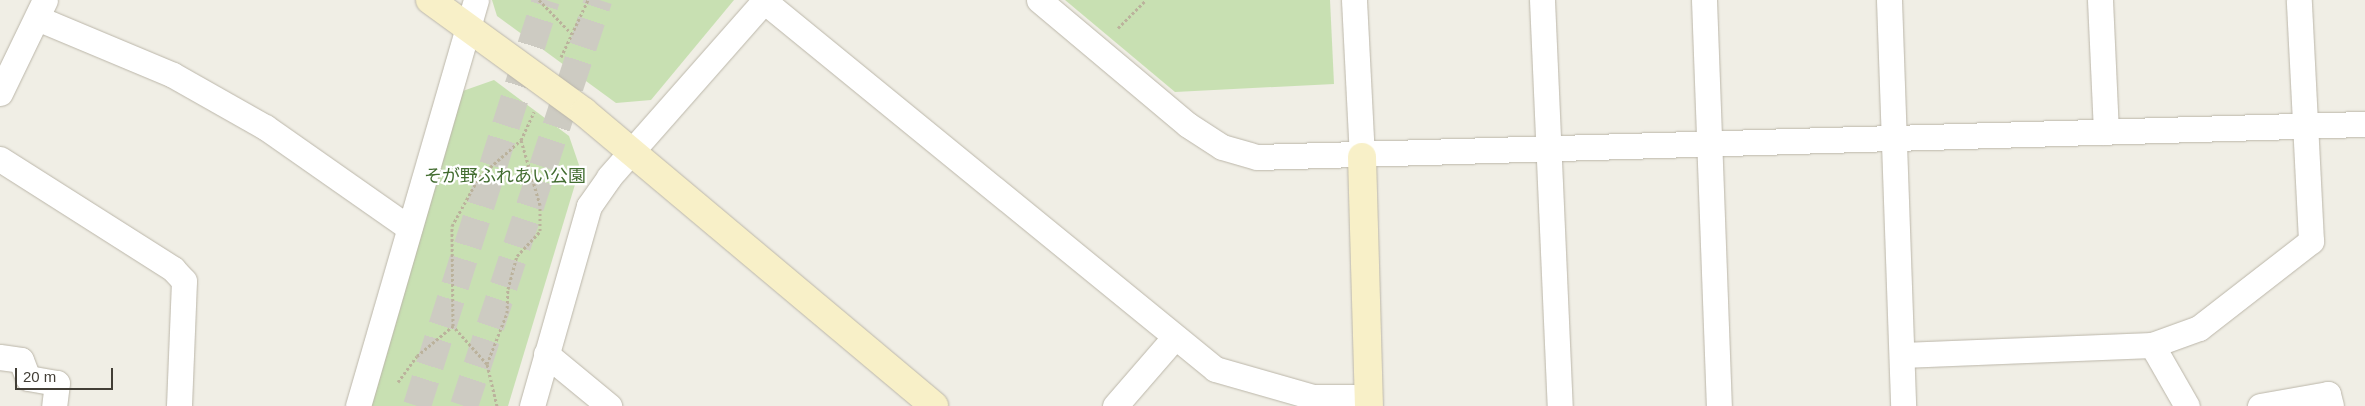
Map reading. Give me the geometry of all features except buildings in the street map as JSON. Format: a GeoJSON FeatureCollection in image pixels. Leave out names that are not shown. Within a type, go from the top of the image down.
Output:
{"type":"FeatureCollection","features":[{"type":"Feature","properties":{"kind":"street"},"geometry":{"type":"LineString","coordinates":[[430,0],[471,12],[546,87],[632,153],[934,406]]}},
{"type":"Feature","properties":{"kind":"street"},"geometry":{"type":"LineString","coordinates":[[532,406],[589,206],[632,153],[764,0],[1214,369],[1257,385],[1314,397],[1369,402],[1362,157],[1354,0]]}},
{"type":"Feature","properties":{"kind":"street"},"geometry":{"type":"LineString","coordinates":[[1039,0],[1188,124],[1222,147],[1257,157],[1362,157],[1710,143],[2365,124]]}},
{"type":"Feature","properties":{"kind":"street"},"geometry":{"type":"LineString","coordinates":[[1542,0],[1560,406]]}},
{"type":"Feature","properties":{"kind":"street"},"geometry":{"type":"LineString","coordinates":[[1704,0],[1719,406]]}},
{"type":"Feature","properties":{"kind":"street"},"geometry":{"type":"LineString","coordinates":[[1889,0],[1904,406]]}},
{"type":"Feature","properties":{"kind":"street"},"geometry":{"type":"LineString","coordinates":[[2100,0],[2106,132]]}},
{"type":"Feature","properties":{"kind":"street"},"geometry":{"type":"LineString","coordinates":[[1902,356],[2152,345],[2199,328],[2311,241],[2299,0]]}},
{"type":"Feature","properties":{"kind":"street"},"geometry":{"type":"LineString","coordinates":[[0,94],[8,54],[41,9],[190,84],[265,127],[410,228]]}},
{"type":"Feature","properties":{"kind":"street"},"geometry":{"type":"LineString","coordinates":[[358,406],[471,12]]}},
{"type":"Feature","properties":{"kind":"street"},"geometry":{"type":"LineString","coordinates":[[0,159],[173,269],[184,281],[179,406]]}},
{"type":"Feature","properties":{"kind":"street"},"geometry":{"type":"LineString","coordinates":[[1115,406],[1174,338]]}},
{"type":"Feature","properties":{"kind":"street"},"geometry":{"type":"LineString","coordinates":[[2152,345],[2187,406]]}},
{"type":"Feature","properties":{"kind":"street"},"geometry":{"type":"LineString","coordinates":[[546,354],[609,406]]}},
{"type":"Feature","properties":{"kind":"street"},"geometry":{"type":"LineString","coordinates":[[0,357],[21,360],[28,378],[57,383],[54,406]]}},
{"type":"Feature","properties":{"kind":"street"},"geometry":{"type":"LineString","coordinates":[[2260,406],[2328,394],[2331,406]]}},
{"type":"Feature","properties":{"kind":"path"},"geometry":{"type":"LineString","coordinates":[[539,0],[572,34]]}},
{"type":"Feature","properties":{"kind":"path"},"geometry":{"type":"LineString","coordinates":[[497,406],[487,364],[453,326],[452,226],[479,176],[521,140],[588,0]]}},
{"type":"Feature","properties":{"kind":"path"},"geometry":{"type":"LineString","coordinates":[[1097,48],[1146,0]]}},
{"type":"Feature","properties":{"kind":"path"},"geometry":{"type":"LineString","coordinates":[[487,364],[507,313],[508,289],[517,256],[540,231],[540,205],[521,140]]}},
{"type":"Feature","properties":{"kind":"path"},"geometry":{"type":"LineString","coordinates":[[393,388],[417,356],[453,326]]}},
{"type":"Feature","properties":{"kind":"green space"},"geometry":{"type":"Polygon","coordinates":[[[492,0],[734,0],[651,100],[616,103],[497,16],[492,0]]]}},
{"type":"Feature","properties":{"kind":"green space"},"geometry":{"type":"Polygon","coordinates":[[[1065,0],[1330,0],[1334,84],[1175,92],[1065,0]]]}},
{"type":"Feature","properties":{"kind":"green space","name":"そが野ふれあい公園"},"geometry":{"type":"Polygon","coordinates":[[[494,80],[569,136],[580,168],[508,406],[367,406],[457,93],[494,80]]]}},
{"type":"Feature","properties":{"kind":"tunnel"},"geometry":{"type":"LineString","coordinates":[[417,406],[546,0]]}},
{"type":"Feature","properties":{"kind":"tunnel"},"geometry":{"type":"LineString","coordinates":[[464,406],[598,0]]}}]}
